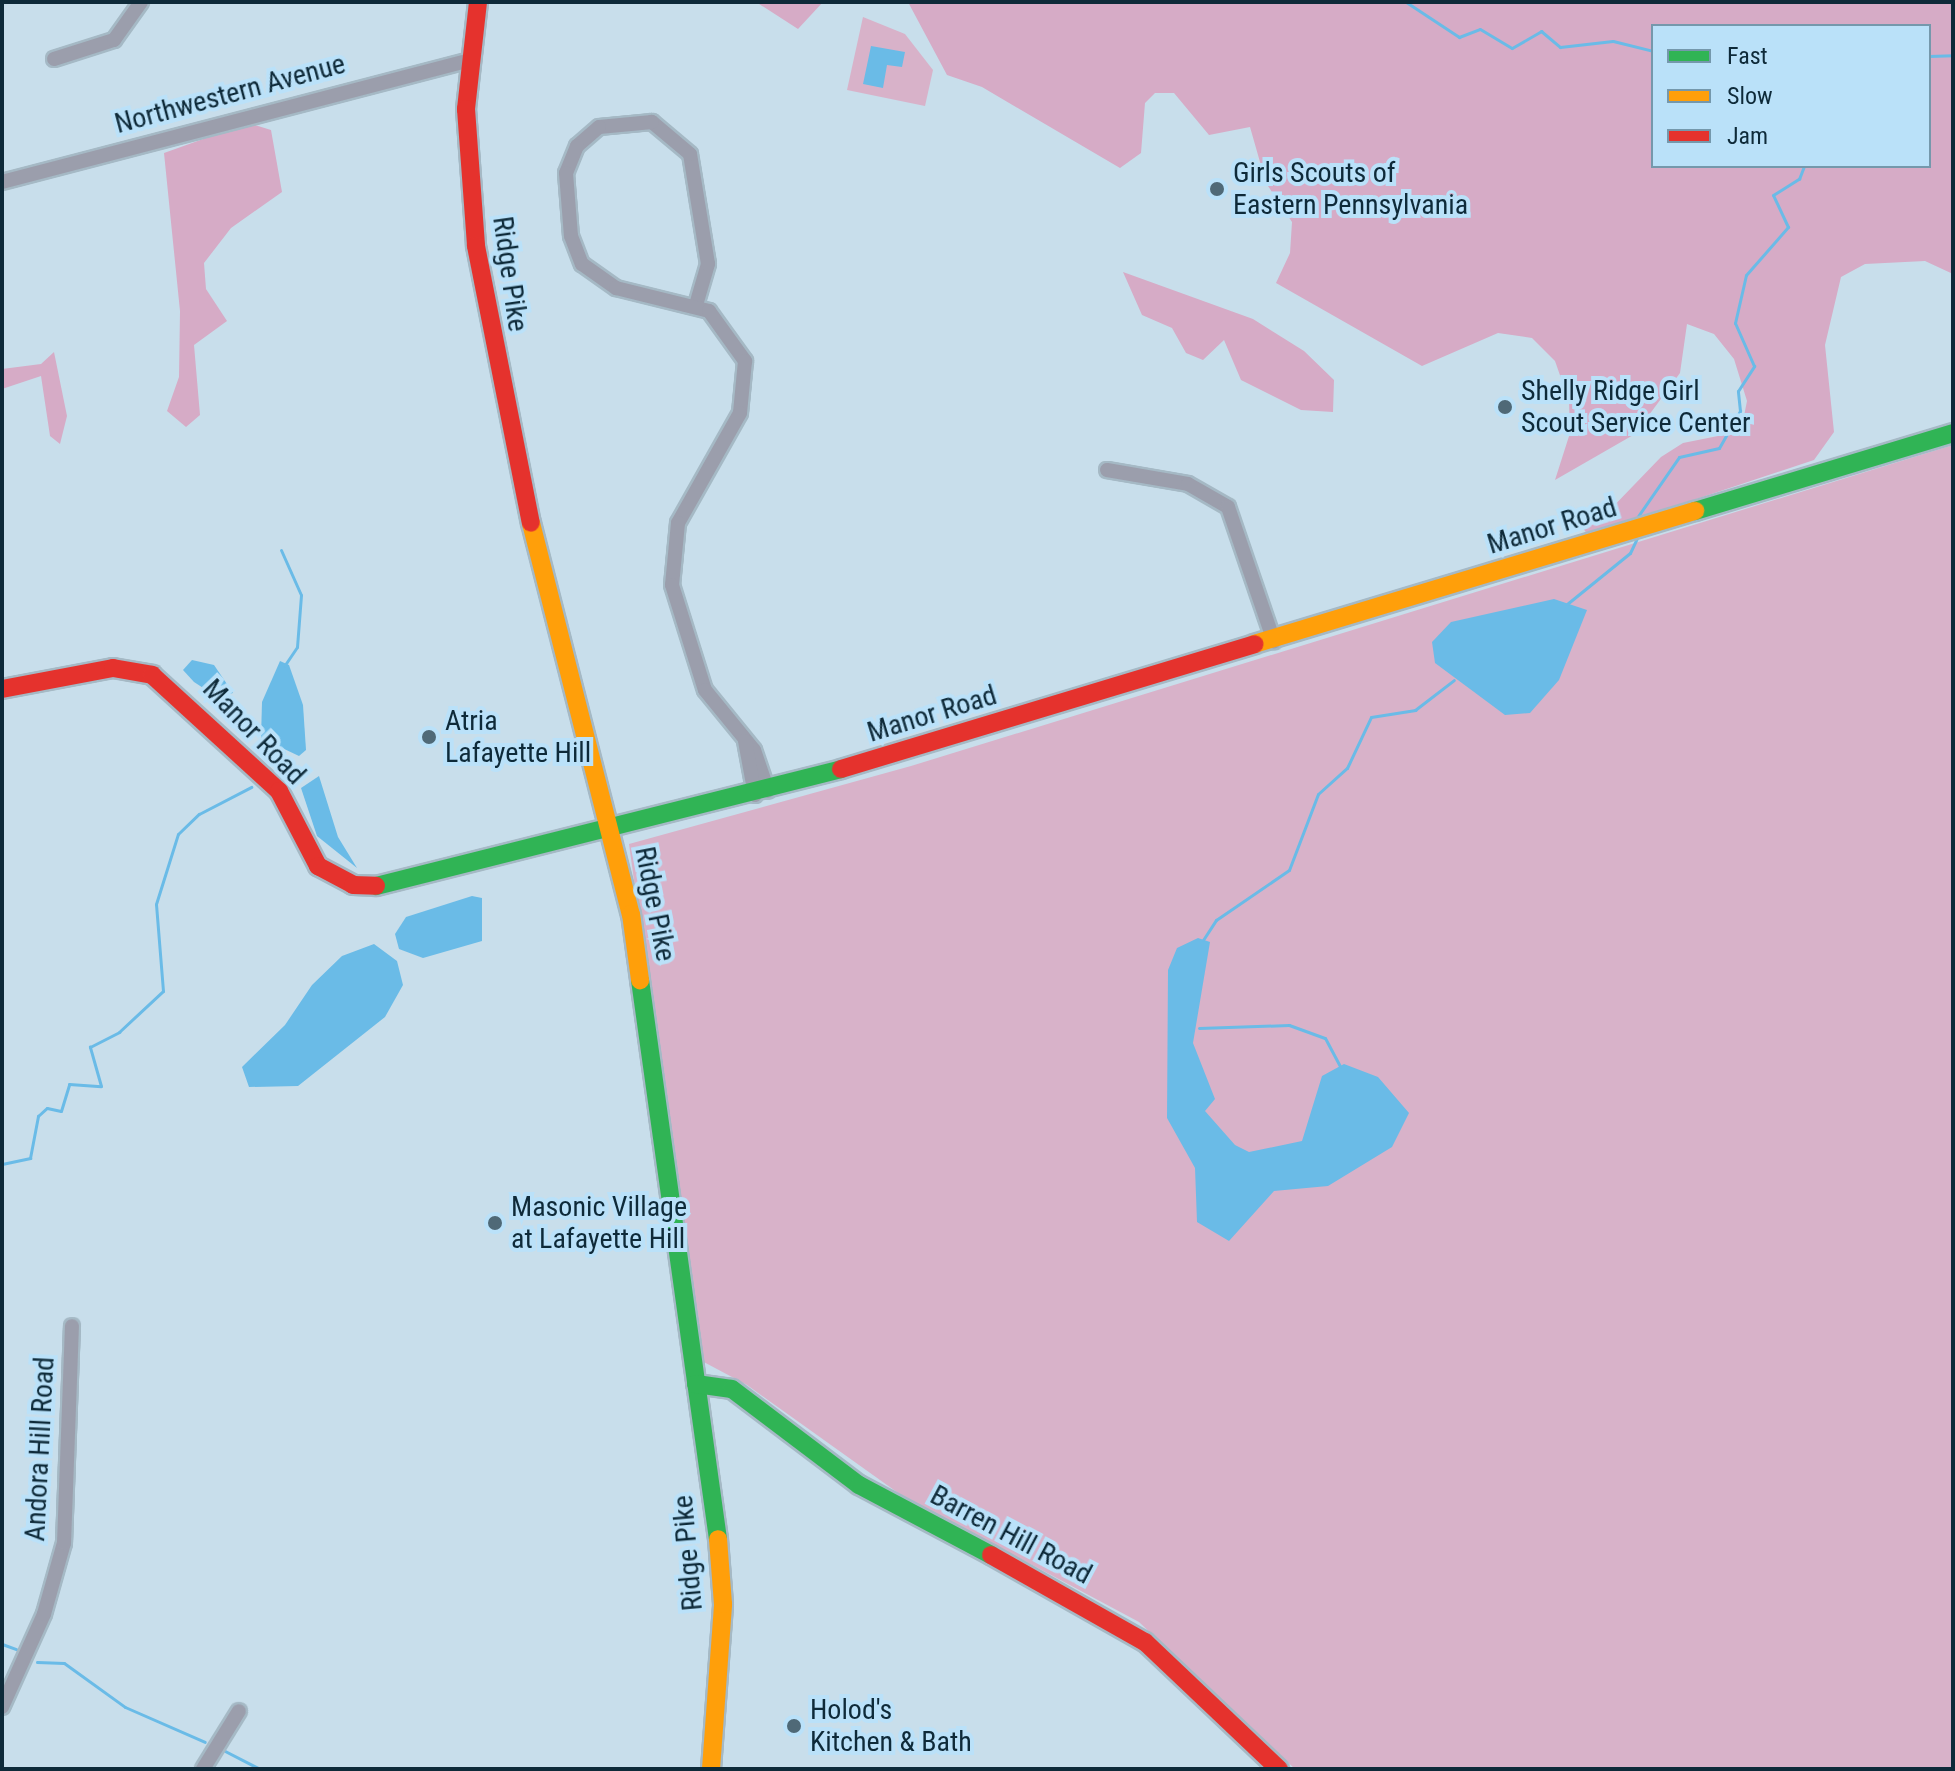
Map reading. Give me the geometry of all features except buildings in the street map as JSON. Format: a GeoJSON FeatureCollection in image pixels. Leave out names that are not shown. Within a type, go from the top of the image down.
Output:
{"type":"FeatureCollection","features":[{"type":"Feature","properties":{"kind":"street"},"geometry":{"type":"LineString","coordinates":[[54,59],[114,40],[141,2]]}},
{"type":"Feature","properties":{"kind":"street","name":"Ridge Pike"},"geometry":{"type":"LineString","coordinates":[[478,2],[467,158],[502,403],[631,914],[723,1586],[711,1769]]}},
{"type":"Feature","properties":{"kind":"street","name":"Northwestern Avenue"},"geometry":{"type":"LineString","coordinates":[[2,182],[472,60]]}},
{"type":"Feature","properties":{"kind":"street"},"geometry":{"type":"LineString","coordinates":[[696,305],[708,264],[690,154],[652,122],[599,127],[577,146],[566,173],[577,255],[607,284],[696,305],[738,343],[747,382],[728,439],[682,511],[672,585],[705,690],[745,741],[762,793]]}},
{"type":"Feature","properties":{"kind":"street","name":"Manor Road"},"geometry":{"type":"LineString","coordinates":[[2,689],[113,668],[152,675],[279,791],[318,866],[353,885],[439,877],[762,793],[1274,641],[1953,433]]}},
{"type":"Feature","properties":{"kind":"street"},"geometry":{"type":"LineString","coordinates":[[1107,470],[1197,487],[1228,507],[1274,641]]}},
{"type":"Feature","properties":{"kind":"street","name":"Andora Hill Road"},"geometry":{"type":"LineString","coordinates":[[2,1707],[44,1614],[64,1543],[72,1326]]}},
{"type":"Feature","properties":{"kind":"street","name":"Barren Hill Road"},"geometry":{"type":"LineString","coordinates":[[696,1384],[732,1389],[859,1485],[1122,1627],[1279,1769]]}},
{"type":"Feature","properties":{"kind":"street"},"geometry":{"type":"LineString","coordinates":[[203,1769],[239,1711]]}},
{"type":"Feature","properties":{"kind":"shaded area"},"geometry":{"type":"Polygon","coordinates":[[[756,2],[823,2],[798,29],[756,2]]]}},
{"type":"Feature","properties":{"kind":"shaded area"},"geometry":{"type":"Polygon","coordinates":[[[908,2],[1953,2],[1953,274],[1925,261],[1865,264],[1841,277],[1825,345],[1834,432],[1814,460],[1588,535],[1582,527],[1606,514],[1661,457],[1683,443],[1728,434],[1744,416],[1747,401],[1734,359],[1714,334],[1687,324],[1680,373],[1635,434],[1555,480],[1570,433],[1569,401],[1555,361],[1532,338],[1498,333],[1422,366],[1276,283],[1290,253],[1292,222],[1266,183],[1250,127],[1209,135],[1174,93],[1155,93],[1145,103],[1141,153],[1120,168],[982,87],[947,75],[908,2]]]}},
{"type":"Feature","properties":{"kind":"shaded area"},"geometry":{"type":"Polygon","coordinates":[[[863,17],[905,34],[933,70],[925,106],[847,90],[863,17]]]}},
{"type":"Feature","properties":{"kind":"shaded area"},"geometry":{"type":"Polygon","coordinates":[[[248,123],[271,130],[282,192],[231,228],[204,263],[206,289],[227,321],[194,345],[200,415],[186,427],[167,411],[179,377],[180,311],[164,153],[248,123]]]}},
{"type":"Feature","properties":{"kind":"shaded area"},"geometry":{"type":"Polygon","coordinates":[[[1123,272],[1253,319],[1304,351],[1334,380],[1333,412],[1301,410],[1241,380],[1224,340],[1203,360],[1186,353],[1172,328],[1142,315],[1123,272]]]}},
{"type":"Feature","properties":{"kind":"shaded area"},"geometry":{"type":"Polygon","coordinates":[[[54,352],[67,416],[60,444],[50,436],[41,376],[2,389],[2,369],[41,364],[54,352]]]}},
{"type":"Feature","properties":{"kind":"shaded area"},"geometry":{"type":"Polygon","coordinates":[[[1953,445],[1953,1769],[1295,1769],[1139,1622],[901,1495],[747,1385],[700,1360],[629,844],[911,766],[1953,445]]]}},
{"type":"Feature","properties":{"kind":"water"},"geometry":{"type":"Polygon","coordinates":[[[871,46],[905,52],[902,67],[887,65],[883,88],[863,84],[871,46]]]}},
{"type":"Feature","properties":{"kind":"water"},"geometry":{"type":"Polygon","coordinates":[[[1554,599],[1587,610],[1559,680],[1530,713],[1505,715],[1435,663],[1432,642],[1451,622],[1554,599]]]}},
{"type":"Feature","properties":{"kind":"water"},"geometry":{"type":"Polygon","coordinates":[[[192,660],[214,665],[233,693],[217,697],[194,682],[183,670],[192,660]]]}},
{"type":"Feature","properties":{"kind":"water"},"geometry":{"type":"Polygon","coordinates":[[[280,661],[289,665],[303,705],[306,750],[299,756],[261,738],[262,702],[280,661]]]}},
{"type":"Feature","properties":{"kind":"water"},"geometry":{"type":"Polygon","coordinates":[[[319,776],[338,837],[357,868],[317,836],[301,788],[319,776]]]}},
{"type":"Feature","properties":{"kind":"water"},"geometry":{"type":"Polygon","coordinates":[[[472,896],[482,898],[482,941],[423,958],[399,949],[395,934],[406,917],[472,896]]]}},
{"type":"Feature","properties":{"kind":"water"},"geometry":{"type":"Polygon","coordinates":[[[1198,938],[1210,942],[1193,1043],[1215,1099],[1205,1111],[1235,1145],[1249,1152],[1302,1141],[1322,1076],[1344,1064],[1378,1077],[1409,1113],[1392,1147],[1328,1186],[1274,1191],[1229,1241],[1197,1222],[1195,1168],[1167,1118],[1168,970],[1177,948],[1198,938]]]}},
{"type":"Feature","properties":{"kind":"water"},"geometry":{"type":"Polygon","coordinates":[[[374,944],[397,961],[403,985],[385,1017],[298,1086],[249,1087],[242,1067],[285,1025],[312,985],[342,956],[374,944]]]}},
{"type":"Feature","properties":{"kind":"waterway"},"geometry":{"type":"LineString","coordinates":[[1406,2],[1459,37],[1480,29],[1512,48],[1541,31],[1560,47],[1613,41],[1651,50]]}},
{"type":"Feature","properties":{"kind":"waterway"},"geometry":{"type":"LineString","coordinates":[[1931,56],[1953,55]]}},
{"type":"Feature","properties":{"kind":"waterway"},"geometry":{"type":"LineString","coordinates":[[1634,522],[1679,457],[1719,448],[1740,411],[1738,391],[1754,366],[1735,323],[1746,275],[1788,227],[1773,195],[1799,179],[1803,168]]}},
{"type":"Feature","properties":{"kind":"waterway"},"geometry":{"type":"LineString","coordinates":[[1567,604],[1630,553],[1637,538]]}},
{"type":"Feature","properties":{"kind":"waterway"},"geometry":{"type":"LineString","coordinates":[[281,550],[301,595],[297,647],[285,665]]}},
{"type":"Feature","properties":{"kind":"waterway"},"geometry":{"type":"LineString","coordinates":[[1203,940],[1216,920],[1289,870],[1318,794],[1347,768],[1371,717],[1415,710],[1454,680]]}},
{"type":"Feature","properties":{"kind":"waterway"},"geometry":{"type":"LineString","coordinates":[[277,762],[284,752]]}},
{"type":"Feature","properties":{"kind":"waterway"},"geometry":{"type":"LineString","coordinates":[[2,1164],[30,1158],[38,1116],[47,1108],[61,1111],[69,1084],[101,1086],[90,1047],[119,1032],[163,991],[156,904],[178,834],[199,814],[251,787]]}},
{"type":"Feature","properties":{"kind":"waterway"},"geometry":{"type":"LineString","coordinates":[[1199,1028],[1289,1025],[1325,1038],[1340,1066]]}},
{"type":"Feature","properties":{"kind":"waterway"},"geometry":{"type":"LineString","coordinates":[[2,1644],[16,1649]]}},
{"type":"Feature","properties":{"kind":"waterway"},"geometry":{"type":"LineString","coordinates":[[37,1662],[64,1663],[125,1707],[205,1742]]}},
{"type":"Feature","properties":{"kind":"waterway"},"geometry":{"type":"LineString","coordinates":[[223,1750],[260,1769]]}},
{"type":"Feature","properties":{"kind":"traffic: fast"},"geometry":{"type":"LineString","coordinates":[[1695,511],[1953,433]]}},
{"type":"Feature","properties":{"kind":"traffic: fast"},"geometry":{"type":"LineString","coordinates":[[376,886],[841,769]]}},
{"type":"Feature","properties":{"kind":"traffic: fast"},"geometry":{"type":"LineString","coordinates":[[640,980],[718,1539]]}},
{"type":"Feature","properties":{"kind":"traffic: fast"},"geometry":{"type":"LineString","coordinates":[[696,1384],[732,1389],[859,1485],[991,1555]]}},
{"type":"Feature","properties":{"kind":"traffic: slow"},"geometry":{"type":"LineString","coordinates":[[1254,644],[1695,511]]}},
{"type":"Feature","properties":{"kind":"traffic: slow"},"geometry":{"type":"LineString","coordinates":[[531,523],[631,914],[640,980]]}},
{"type":"Feature","properties":{"kind":"traffic: slow"},"geometry":{"type":"LineString","coordinates":[[711,1769],[723,1604],[718,1539]]}},
{"type":"Feature","properties":{"kind":"traffic: jam"},"geometry":{"type":"LineString","coordinates":[[478,2],[466,109],[476,246],[531,523]]}},
{"type":"Feature","properties":{"kind":"traffic: jam"},"geometry":{"type":"LineString","coordinates":[[841,769],[1254,644]]}},
{"type":"Feature","properties":{"kind":"traffic: jam"},"geometry":{"type":"LineString","coordinates":[[2,689],[113,668],[152,675],[279,791],[318,866],[353,885],[376,886]]}},
{"type":"Feature","properties":{"kind":"traffic: jam"},"geometry":{"type":"LineString","coordinates":[[991,1555],[1145,1642],[1279,1769]]}},
{"type":"Feature","properties":{"kind":"place","name":"Girls Scouts of Eastern Pennsylvania"},"geometry":{"type":"Point","coordinates":[1217,189]}},
{"type":"Feature","properties":{"kind":"place","name":"Shelly Ridge Girl Scout Service Center"},"geometry":{"type":"Point","coordinates":[1505,407]}},
{"type":"Feature","properties":{"kind":"place","name":"Atria Lafayette Hill"},"geometry":{"type":"Point","coordinates":[429,737]}},
{"type":"Feature","properties":{"kind":"place","name":"Masonic Village at Lafayette Hill"},"geometry":{"type":"Point","coordinates":[495,1223]}},
{"type":"Feature","properties":{"kind":"place","name":"Holod's Kitchen & Bath"},"geometry":{"type":"Point","coordinates":[794,1726]}}]}
